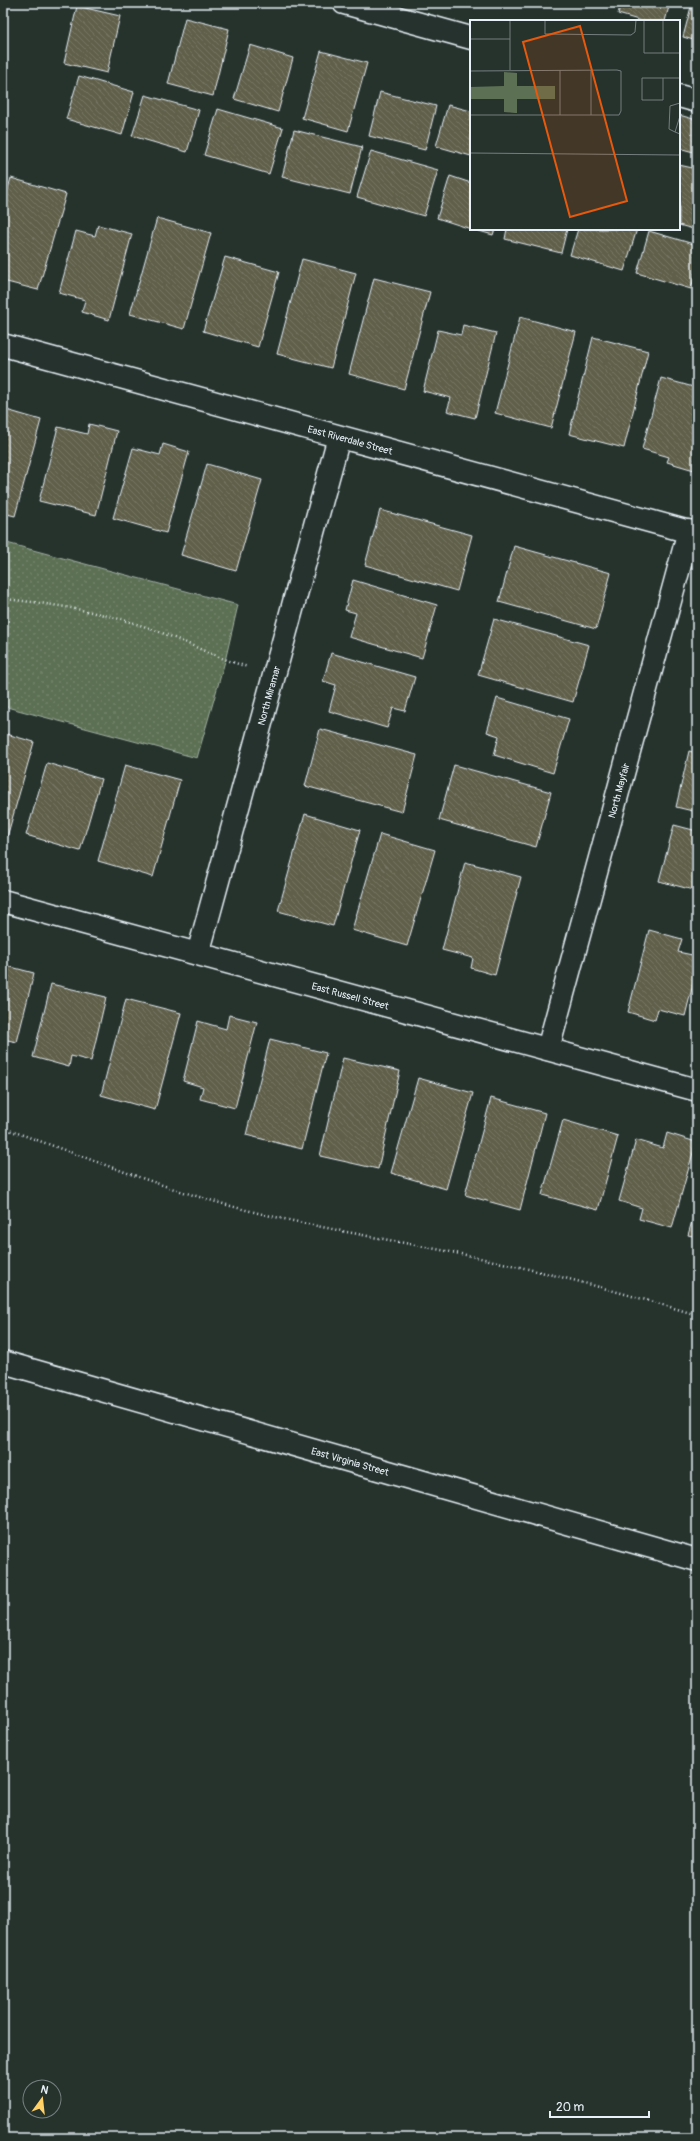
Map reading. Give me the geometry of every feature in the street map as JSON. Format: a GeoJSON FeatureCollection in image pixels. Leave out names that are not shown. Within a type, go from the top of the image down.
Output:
{"type":"FeatureCollection","features":[{"type":"Feature","properties":{"kind":"street"},"geometry":{"type":"LineString","coordinates":[[344,3],[470,38]]}},
{"type":"Feature","properties":{"kind":"street"},"geometry":{"type":"LineString","coordinates":[[680,96],[697,101]]}},
{"type":"Feature","properties":{"kind":"street","name":"East Riverdale Street"},"geometry":{"type":"LineString","coordinates":[[3,345],[693,532]]}},
{"type":"Feature","properties":{"kind":"street","name":"North Miramar"},"geometry":{"type":"LineString","coordinates":[[198,954],[339,436]]}},
{"type":"Feature","properties":{"kind":"street","name":"North Mayfair"},"geometry":{"type":"LineString","coordinates":[[548,1049],[693,532]]}},
{"type":"Feature","properties":{"kind":"street","name":"East Russell Street"},"geometry":{"type":"LineString","coordinates":[[3,901],[697,1090]]}},
{"type":"Feature","properties":{"kind":"street","name":"East Virginia Street"},"geometry":{"type":"LineString","coordinates":[[3,1362],[697,1560]]}},
{"type":"Feature","properties":{"kind":"path"},"geometry":{"type":"LineString","coordinates":[[3,599],[108,616],[175,638],[225,661],[274,675]]}},
{"type":"Feature","properties":{"kind":"path"},"geometry":{"type":"LineString","coordinates":[[3,1128],[186,1193],[246,1210],[328,1229],[497,1262],[593,1286],[697,1315]]}},
{"type":"Feature","properties":{"kind":"green space"},"geometry":{"type":"Polygon","coordinates":[[[3,542],[238,605],[225,661],[197,758],[3,706],[3,542]]]}},
{"type":"Feature","properties":{"kind":"building"},"geometry":{"type":"Polygon","coordinates":[[[621,3],[670,3],[665,20],[639,20],[618,14],[621,3]]]}},
{"type":"Feature","properties":{"kind":"building"},"geometry":{"type":"Polygon","coordinates":[[[692,3],[697,3],[697,41],[683,37],[692,3]]]}},
{"type":"Feature","properties":{"kind":"building"},"geometry":{"type":"Polygon","coordinates":[[[77,6],[120,16],[107,73],[64,63],[77,6]]]}},
{"type":"Feature","properties":{"kind":"building"},"geometry":{"type":"Polygon","coordinates":[[[185,18],[229,29],[213,96],[168,84],[185,18]]]}},
{"type":"Feature","properties":{"kind":"building"},"geometry":{"type":"Polygon","coordinates":[[[250,45],[293,58],[278,112],[234,99],[250,45]]]}},
{"type":"Feature","properties":{"kind":"building"},"geometry":{"type":"Polygon","coordinates":[[[321,51],[367,63],[348,131],[302,118],[321,51]]]}},
{"type":"Feature","properties":{"kind":"building"},"geometry":{"type":"Polygon","coordinates":[[[79,76],[134,92],[122,135],[66,119],[79,76]]]}},
{"type":"Feature","properties":{"kind":"building"},"geometry":{"type":"Polygon","coordinates":[[[380,92],[436,106],[425,150],[369,136],[380,92]]]}},
{"type":"Feature","properties":{"kind":"building"},"geometry":{"type":"Polygon","coordinates":[[[145,95],[199,110],[187,152],[132,136],[145,95]]]}},
{"type":"Feature","properties":{"kind":"building"},"geometry":{"type":"Polygon","coordinates":[[[448,105],[470,111],[470,156],[436,146],[448,105]]]}},
{"type":"Feature","properties":{"kind":"building"},"geometry":{"type":"Polygon","coordinates":[[[218,109],[283,128],[269,174],[204,155],[218,109]]]}},
{"type":"Feature","properties":{"kind":"building"},"geometry":{"type":"Polygon","coordinates":[[[680,115],[697,120],[697,153],[680,148],[680,115]]]}},
{"type":"Feature","properties":{"kind":"building"},"geometry":{"type":"Polygon","coordinates":[[[294,130],[362,147],[350,194],[282,177],[294,130]]]}},
{"type":"Feature","properties":{"kind":"building"},"geometry":{"type":"Polygon","coordinates":[[[371,151],[438,170],[424,216],[357,197],[371,151]]]}},
{"type":"Feature","properties":{"kind":"building"},"geometry":{"type":"Polygon","coordinates":[[[680,165],[697,169],[697,230],[680,225],[680,165]]]}},
{"type":"Feature","properties":{"kind":"building"},"geometry":{"type":"Polygon","coordinates":[[[450,176],[470,183],[470,229],[437,218],[450,176]]]}},
{"type":"Feature","properties":{"kind":"building"},"geometry":{"type":"Polygon","coordinates":[[[11,178],[66,194],[38,290],[3,281],[3,206],[11,178]]]}},
{"type":"Feature","properties":{"kind":"building"},"geometry":{"type":"Polygon","coordinates":[[[157,218],[211,233],[184,329],[130,314],[157,218]]]}},
{"type":"Feature","properties":{"kind":"building"},"geometry":{"type":"Polygon","coordinates":[[[98,225],[132,234],[109,320],[82,312],[85,300],[59,293],[76,231],[95,236],[98,225]]]}},
{"type":"Feature","properties":{"kind":"building"},"geometry":{"type":"Polygon","coordinates":[[[476,230],[495,230],[493,235],[476,230]]]}},
{"type":"Feature","properties":{"kind":"building"},"geometry":{"type":"Polygon","coordinates":[[[507,230],[567,230],[561,253],[505,239],[507,230]]]}},
{"type":"Feature","properties":{"kind":"building"},"geometry":{"type":"Polygon","coordinates":[[[578,230],[637,230],[624,271],[570,255],[578,230]]]}},
{"type":"Feature","properties":{"kind":"building"},"geometry":{"type":"Polygon","coordinates":[[[649,231],[697,245],[697,267],[691,289],[637,273],[649,231]]]}},
{"type":"Feature","properties":{"kind":"building"},"geometry":{"type":"Polygon","coordinates":[[[225,257],[279,272],[258,347],[203,331],[225,257]]]}},
{"type":"Feature","properties":{"kind":"building"},"geometry":{"type":"Polygon","coordinates":[[[302,259],[356,273],[331,368],[277,354],[302,259]]]}},
{"type":"Feature","properties":{"kind":"building"},"geometry":{"type":"Polygon","coordinates":[[[374,278],[430,292],[404,389],[349,374],[374,278]]]}},
{"type":"Feature","properties":{"kind":"building"},"geometry":{"type":"Polygon","coordinates":[[[520,317],[576,332],[551,428],[495,413],[520,317]]]}},
{"type":"Feature","properties":{"kind":"building"},"geometry":{"type":"Polygon","coordinates":[[[463,325],[496,333],[475,418],[447,411],[451,398],[423,391],[438,330],[461,335],[463,325]]]}},
{"type":"Feature","properties":{"kind":"building"},"geometry":{"type":"Polygon","coordinates":[[[593,337],[648,351],[624,448],[569,434],[593,337]]]}},
{"type":"Feature","properties":{"kind":"building"},"geometry":{"type":"Polygon","coordinates":[[[661,378],[697,388],[697,460],[694,470],[667,462],[669,457],[642,449],[661,378]]]}},
{"type":"Feature","properties":{"kind":"building"},"geometry":{"type":"Polygon","coordinates":[[[3,409],[41,420],[15,516],[3,513],[3,409]]]}},
{"type":"Feature","properties":{"kind":"building"},"geometry":{"type":"Polygon","coordinates":[[[89,424],[117,431],[96,515],[39,501],[58,427],[87,434],[89,424]]]}},
{"type":"Feature","properties":{"kind":"building"},"geometry":{"type":"Polygon","coordinates":[[[163,444],[189,452],[166,533],[113,518],[133,448],[160,455],[163,444]]]}},
{"type":"Feature","properties":{"kind":"building"},"geometry":{"type":"Polygon","coordinates":[[[207,464],[262,480],[236,571],[181,555],[207,464]]]}},
{"type":"Feature","properties":{"kind":"building"},"geometry":{"type":"Polygon","coordinates":[[[380,510],[472,535],[457,591],[365,565],[380,510]]]}},
{"type":"Feature","properties":{"kind":"building"},"geometry":{"type":"Polygon","coordinates":[[[514,546],[611,573],[596,629],[499,602],[514,546]]]}},
{"type":"Feature","properties":{"kind":"building"},"geometry":{"type":"Polygon","coordinates":[[[353,580],[437,605],[422,658],[349,637],[356,613],[345,610],[353,580]]]}},
{"type":"Feature","properties":{"kind":"building"},"geometry":{"type":"Polygon","coordinates":[[[494,619],[589,645],[573,702],[478,675],[494,619]]]}},
{"type":"Feature","properties":{"kind":"building"},"geometry":{"type":"Polygon","coordinates":[[[331,653],[415,677],[405,711],[393,708],[387,728],[329,711],[336,685],[323,681],[331,653]]]}},
{"type":"Feature","properties":{"kind":"building"},"geometry":{"type":"Polygon","coordinates":[[[497,698],[569,719],[553,773],[494,755],[499,736],[487,732],[497,698]]]}},
{"type":"Feature","properties":{"kind":"building"},"geometry":{"type":"Polygon","coordinates":[[[320,729],[417,755],[402,812],[305,786],[320,729]]]}},
{"type":"Feature","properties":{"kind":"building"},"geometry":{"type":"Polygon","coordinates":[[[3,733],[34,742],[7,837],[3,836],[3,733]]]}},
{"type":"Feature","properties":{"kind":"building"},"geometry":{"type":"Polygon","coordinates":[[[689,751],[697,753],[697,812],[676,807],[689,751]]]}},
{"type":"Feature","properties":{"kind":"building"},"geometry":{"type":"Polygon","coordinates":[[[47,763],[101,779],[80,851],[26,835],[47,763]]]}},
{"type":"Feature","properties":{"kind":"building"},"geometry":{"type":"Polygon","coordinates":[[[125,765],[180,780],[153,877],[98,861],[125,765]]]}},
{"type":"Feature","properties":{"kind":"building"},"geometry":{"type":"Polygon","coordinates":[[[454,765],[551,792],[536,847],[439,820],[454,765]]]}},
{"type":"Feature","properties":{"kind":"building"},"geometry":{"type":"Polygon","coordinates":[[[305,814],[360,830],[333,926],[278,911],[305,814]]]}},
{"type":"Feature","properties":{"kind":"building"},"geometry":{"type":"Polygon","coordinates":[[[674,825],[697,831],[697,891],[659,881],[674,825]]]}},
{"type":"Feature","properties":{"kind":"building"},"geometry":{"type":"Polygon","coordinates":[[[380,834],[435,850],[407,946],[352,930],[380,834]]]}},
{"type":"Feature","properties":{"kind":"building"},"geometry":{"type":"Polygon","coordinates":[[[465,862],[521,877],[495,975],[471,968],[473,958],[442,950],[465,862]]]}},
{"type":"Feature","properties":{"kind":"building"},"geometry":{"type":"Polygon","coordinates":[[[649,930],[682,939],[678,952],[697,956],[697,968],[685,1016],[658,1009],[655,1020],[628,1012],[649,930]]]}},
{"type":"Feature","properties":{"kind":"building"},"geometry":{"type":"Polygon","coordinates":[[[3,965],[34,973],[17,1042],[3,1039],[3,965]]]}},
{"type":"Feature","properties":{"kind":"building"},"geometry":{"type":"Polygon","coordinates":[[[51,984],[106,997],[91,1061],[71,1056],[69,1067],[33,1057],[51,984]]]}},
{"type":"Feature","properties":{"kind":"building"},"geometry":{"type":"Polygon","coordinates":[[[126,999],[181,1013],[155,1110],[101,1095],[126,999]]]}},
{"type":"Feature","properties":{"kind":"building"},"geometry":{"type":"Polygon","coordinates":[[[229,1015],[257,1022],[235,1108],[200,1099],[203,1087],[183,1081],[198,1021],[226,1029],[229,1015]]]}},
{"type":"Feature","properties":{"kind":"building"},"geometry":{"type":"Polygon","coordinates":[[[270,1039],[326,1053],[302,1149],[246,1135],[270,1039]]]}},
{"type":"Feature","properties":{"kind":"building"},"geometry":{"type":"Polygon","coordinates":[[[343,1058],[400,1071],[378,1169],[320,1156],[343,1058]]]}},
{"type":"Feature","properties":{"kind":"building"},"geometry":{"type":"Polygon","coordinates":[[[418,1078],[473,1093],[446,1189],[391,1173],[418,1078]]]}},
{"type":"Feature","properties":{"kind":"building"},"geometry":{"type":"Polygon","coordinates":[[[491,1098],[545,1113],[520,1210],[465,1195],[491,1098]]]}},
{"type":"Feature","properties":{"kind":"building"},"geometry":{"type":"Polygon","coordinates":[[[563,1120],[618,1136],[598,1210],[542,1195],[563,1120]]]}},
{"type":"Feature","properties":{"kind":"building"},"geometry":{"type":"Polygon","coordinates":[[[667,1133],[696,1142],[672,1228],[639,1219],[642,1208],[619,1201],[636,1140],[663,1148],[667,1133]]]}},
{"type":"Feature","properties":{"kind":"building"},"geometry":{"type":"Polygon","coordinates":[[[697,1204],[697,1237],[688,1235],[697,1204]]]}}]}
